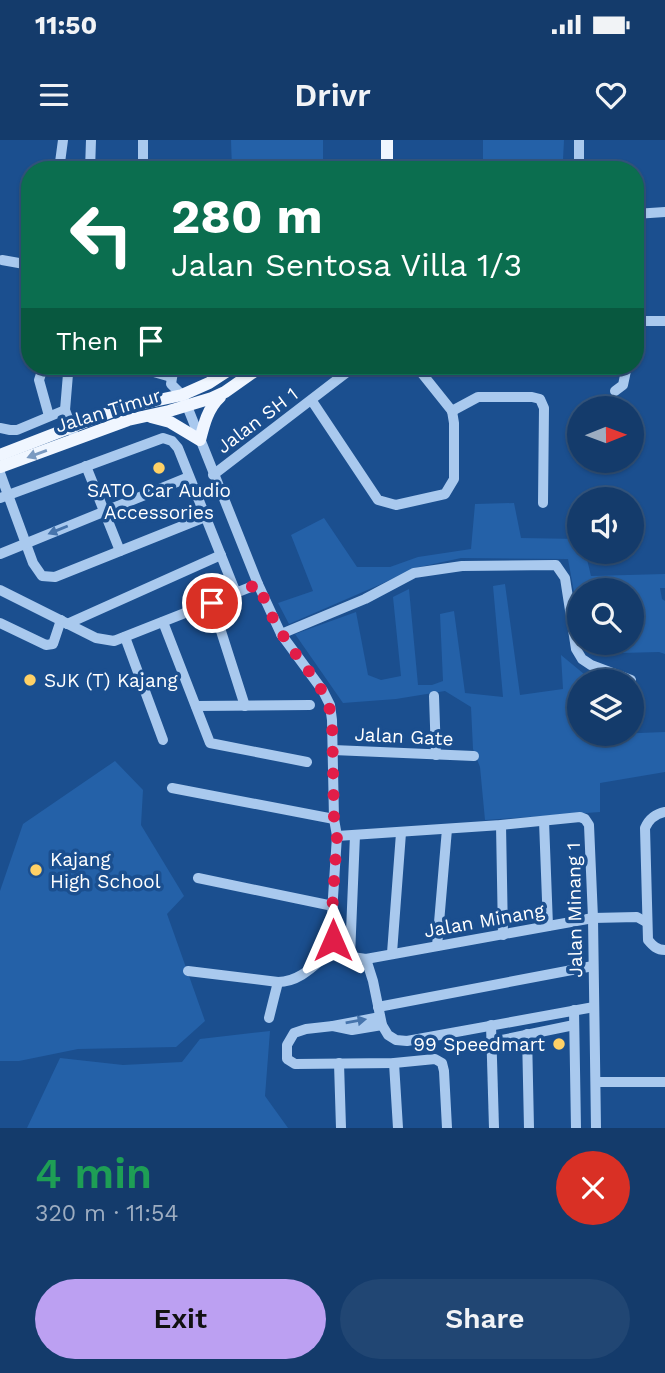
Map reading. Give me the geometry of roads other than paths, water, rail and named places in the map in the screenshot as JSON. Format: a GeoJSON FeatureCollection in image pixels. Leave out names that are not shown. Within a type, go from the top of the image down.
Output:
{"type":"FeatureCollection","features":[{"type":"Feature","properties":{"kind":"main road"},"geometry":{"type":"LineString","coordinates":[[387,140],[387,161]]}},
{"type":"Feature","properties":{"kind":"main road","name":"Jalan Timur"},"geometry":{"type":"LineString","coordinates":[[0,467],[184,401],[222,375]]}},
{"type":"Feature","properties":{"kind":"main road","name":"Jalan Timur"},"geometry":{"type":"LineString","coordinates":[[0,455],[121,408],[184,401],[225,392],[249,375]]}},
{"type":"Feature","properties":{"kind":"main road"},"geometry":{"type":"LineString","coordinates":[[147,416],[170,422],[200,440],[213,404],[225,392]]}},
{"type":"Feature","properties":{"kind":"street"},"geometry":{"type":"LineString","coordinates":[[60,161],[63,140]]}},
{"type":"Feature","properties":{"kind":"street"},"geometry":{"type":"LineString","coordinates":[[90,161],[91,140]]}},
{"type":"Feature","properties":{"kind":"street"},"geometry":{"type":"LineString","coordinates":[[143,140],[144,161]]}},
{"type":"Feature","properties":{"kind":"street"},"geometry":{"type":"LineString","coordinates":[[579,140],[579,161]]}},
{"type":"Feature","properties":{"kind":"street"},"geometry":{"type":"LineString","coordinates":[[644,213],[665,212]]}},
{"type":"Feature","properties":{"kind":"street"},"geometry":{"type":"LineString","coordinates":[[2,260],[21,263]]}},
{"type":"Feature","properties":{"kind":"street"},"geometry":{"type":"LineString","coordinates":[[644,321],[665,321]]}},
{"type":"Feature","properties":{"kind":"street"},"geometry":{"type":"LineString","coordinates":[[40,375],[49,416]]}},
{"type":"Feature","properties":{"kind":"street"},"geometry":{"type":"LineString","coordinates":[[68,375],[65,410],[75,440]]}},
{"type":"Feature","properties":{"kind":"street"},"geometry":{"type":"LineString","coordinates":[[164,375],[171,377],[171,384],[184,401],[281,634],[323,691],[330,705],[337,836],[331,928],[336,952],[297,979],[286,982],[188,971]]}},
{"type":"Feature","properties":{"kind":"street","name":"Jalan SH 1"},"geometry":{"type":"LineString","coordinates":[[214,475],[344,375]]}},
{"type":"Feature","properties":{"kind":"street"},"geometry":{"type":"LineString","coordinates":[[312,401],[378,500],[396,505],[445,494],[454,479],[452,411],[423,375]]}},
{"type":"Feature","properties":{"kind":"street"},"geometry":{"type":"LineString","coordinates":[[615,391],[623,385],[625,375]]}},
{"type":"Feature","properties":{"kind":"street"},"geometry":{"type":"LineString","coordinates":[[452,411],[478,397],[540,399],[544,408],[543,503]]}},
{"type":"Feature","properties":{"kind":"street"},"geometry":{"type":"LineString","coordinates":[[0,428],[13,430],[65,410]]}},
{"type":"Feature","properties":{"kind":"street"},"geometry":{"type":"LineString","coordinates":[[4,497],[163,438],[172,441],[178,449],[236,593]]}},
{"type":"Feature","properties":{"kind":"street"},"geometry":{"type":"LineString","coordinates":[[86,466],[120,551]]}},
{"type":"Feature","properties":{"kind":"street"},"geometry":{"type":"LineString","coordinates":[[0,473],[4,497],[33,563],[42,576],[55,577],[205,517]]}},
{"type":"Feature","properties":{"kind":"street"},"geometry":{"type":"LineString","coordinates":[[0,554],[189,477]]}},
{"type":"Feature","properties":{"kind":"street"},"geometry":{"type":"LineString","coordinates":[[0,623],[46,645],[53,644],[64,622],[221,555]]}},
{"type":"Feature","properties":{"kind":"street"},"geometry":{"type":"LineString","coordinates":[[281,634],[365,599],[414,573],[462,566],[556,565],[565,578],[576,649],[582,659],[602,669]]}},
{"type":"Feature","properties":{"kind":"street"},"geometry":{"type":"LineString","coordinates":[[0,590],[96,638],[114,641],[258,584]]}},
{"type":"Feature","properties":{"kind":"street"},"geometry":{"type":"LineString","coordinates":[[212,603],[246,706]]}},
{"type":"Feature","properties":{"kind":"street"},"geometry":{"type":"LineString","coordinates":[[163,622],[211,743],[307,762]]}},
{"type":"Feature","properties":{"kind":"street"},"geometry":{"type":"LineString","coordinates":[[125,637],[163,740]]}},
{"type":"Feature","properties":{"kind":"street"},"geometry":{"type":"LineString","coordinates":[[434,696],[436,755]]}},
{"type":"Feature","properties":{"kind":"street"},"geometry":{"type":"LineString","coordinates":[[196,706],[310,705]]}},
{"type":"Feature","properties":{"kind":"street","name":"Jalan Gate"},"geometry":{"type":"LineString","coordinates":[[333,750],[474,756]]}},
{"type":"Feature","properties":{"kind":"street"},"geometry":{"type":"LineString","coordinates":[[172,788],[334,818]]}},
{"type":"Feature","properties":{"kind":"street"},"geometry":{"type":"LineString","coordinates":[[665,812],[649,820],[645,828],[643,917],[648,940],[652,946],[665,950]]}},
{"type":"Feature","properties":{"kind":"street","name":"Jalan Minang 1"},"geometry":{"type":"LineString","coordinates":[[544,821],[580,817],[589,825],[596,1128]]}},
{"type":"Feature","properties":{"kind":"street"},"geometry":{"type":"LineString","coordinates":[[337,836],[544,821],[548,926]]}},
{"type":"Feature","properties":{"kind":"street"},"geometry":{"type":"LineString","coordinates":[[501,825],[503,934]]}},
{"type":"Feature","properties":{"kind":"street"},"geometry":{"type":"LineString","coordinates":[[437,946],[447,829]]}},
{"type":"Feature","properties":{"kind":"street"},"geometry":{"type":"LineString","coordinates":[[392,953],[401,833]]}},
{"type":"Feature","properties":{"kind":"street"},"geometry":{"type":"LineString","coordinates":[[349,956],[355,835]]}},
{"type":"Feature","properties":{"kind":"street"},"geometry":{"type":"LineString","coordinates":[[198,878],[333,906]]}},
{"type":"Feature","properties":{"kind":"street","name":"Jalan Minang"},"geometry":{"type":"LineString","coordinates":[[336,952],[366,959],[593,918],[643,917]]}},
{"type":"Feature","properties":{"kind":"street"},"geometry":{"type":"LineString","coordinates":[[366,959],[380,1016],[388,1035],[396,1040],[408,1041],[594,1007]]}},
{"type":"Feature","properties":{"kind":"street"},"geometry":{"type":"LineString","coordinates":[[447,1128],[444,1071],[442,1063],[435,1059],[394,1063],[295,1064],[287,1059],[287,1045],[294,1033],[306,1029],[380,1016],[593,966]]}},
{"type":"Feature","properties":{"kind":"street"},"geometry":{"type":"LineString","coordinates":[[269,1018],[278,982]]}},
{"type":"Feature","properties":{"kind":"street"},"geometry":{"type":"LineString","coordinates":[[574,1010],[576,1128]]}},
{"type":"Feature","properties":{"kind":"street"},"geometry":{"type":"LineString","coordinates":[[491,1025],[494,1128]]}},
{"type":"Feature","properties":{"kind":"street"},"geometry":{"type":"LineString","coordinates":[[492,1042],[574,1025]]}},
{"type":"Feature","properties":{"kind":"street"},"geometry":{"type":"LineString","coordinates":[[527,1034],[529,1128]]}},
{"type":"Feature","properties":{"kind":"street"},"geometry":{"type":"LineString","coordinates":[[339,1063],[341,1128]]}},
{"type":"Feature","properties":{"kind":"street"},"geometry":{"type":"LineString","coordinates":[[394,1063],[398,1128]]}},
{"type":"Feature","properties":{"kind":"street"},"geometry":{"type":"LineString","coordinates":[[596,1082],[665,1082]]}},
{"type":"Feature","properties":{"kind":"place","name":"SATO Car Audio Accessories"},"geometry":{"type":"Point","coordinates":[159,468]}},
{"type":"Feature","properties":{"kind":"place","name":"SJK (T) Kajang"},"geometry":{"type":"Point","coordinates":[30,680]}},
{"type":"Feature","properties":{"kind":"place","name":"Kajang High School"},"geometry":{"type":"Point","coordinates":[36,870]}},
{"type":"Feature","properties":{"kind":"place","name":"99 Speedmart"},"geometry":{"type":"Point","coordinates":[559,1044]}}]}
